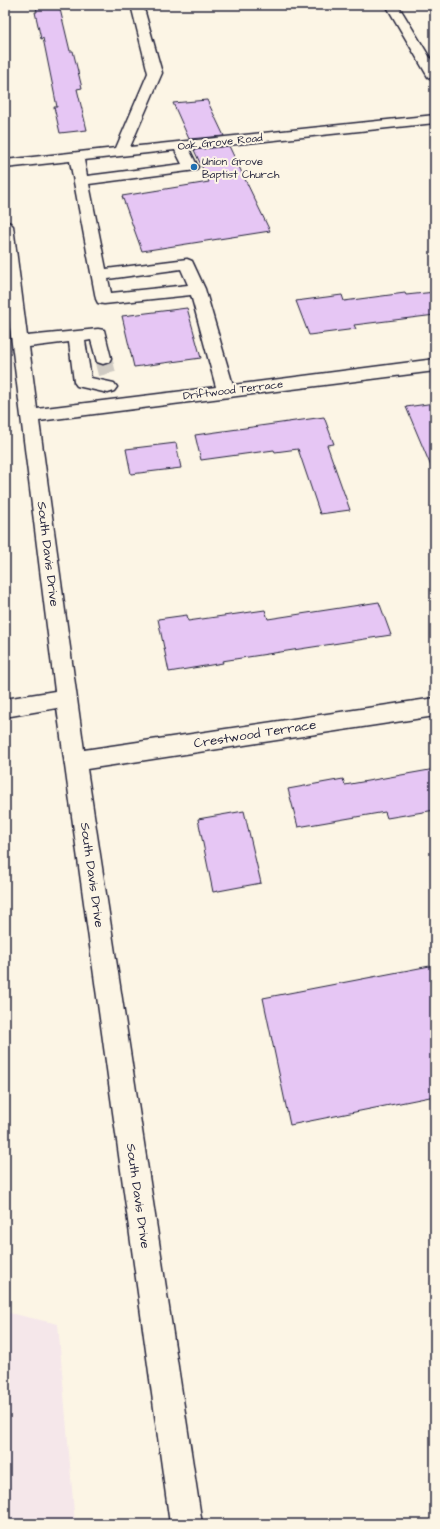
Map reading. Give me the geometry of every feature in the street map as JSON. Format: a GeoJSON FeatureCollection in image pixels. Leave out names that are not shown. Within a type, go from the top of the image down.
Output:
{"type":"FeatureCollection","features":[{"type":"Feature","properties":{"kind":"street"},"geometry":{"type":"LineString","coordinates":[[121,152],[155,73],[137,5]]}},
{"type":"Feature","properties":{"kind":"street"},"geometry":{"type":"LineString","coordinates":[[392,5],[435,77]]}},
{"type":"Feature","properties":{"kind":"street","name":"Oak Grove Road"},"geometry":{"type":"LineString","coordinates":[[5,164],[435,119]]}},
{"type":"Feature","properties":{"kind":"street"},"geometry":{"type":"LineString","coordinates":[[81,181],[191,167],[180,146]]}},
{"type":"Feature","properties":{"kind":"street"},"geometry":{"type":"LineString","coordinates":[[76,157],[104,299],[197,289]]}},
{"type":"Feature","properties":{"kind":"street","name":"South Davis Drive"},"geometry":{"type":"LineString","coordinates":[[5,226],[66,698],[186,1524]]}},
{"type":"Feature","properties":{"kind":"street"},"geometry":{"type":"LineString","coordinates":[[99,274],[187,264],[197,289],[226,391]]}},
{"type":"Feature","properties":{"kind":"street"},"geometry":{"type":"LineString","coordinates":[[21,342],[98,334],[112,406]]}},
{"type":"Feature","properties":{"kind":"street"},"geometry":{"type":"LineString","coordinates":[[76,336],[82,382],[106,373]]}},
{"type":"Feature","properties":{"kind":"street","name":"Driftwood Terrace"},"geometry":{"type":"LineString","coordinates":[[30,416],[435,365]]}},
{"type":"Feature","properties":{"kind":"street"},"geometry":{"type":"LineString","coordinates":[[5,708],[66,698]]}},
{"type":"Feature","properties":{"kind":"street","name":"Crestwood Terrace"},"geometry":{"type":"LineString","coordinates":[[75,761],[435,707]]}},
{"type":"Feature","properties":{"kind":"shaded area"},"geometry":{"type":"Polygon","coordinates":[[[5,1312],[58,1324],[75,1524],[5,1524],[5,1312]]]}},
{"type":"Feature","properties":{"kind":"building"},"geometry":{"type":"Polygon","coordinates":[[[36,5],[59,5],[70,51],[73,51],[82,88],[77,89],[87,130],[60,133],[54,107],[57,107],[43,38],[41,39],[35,12],[37,12],[36,5]]]}},
{"type":"Feature","properties":{"kind":"building"},"geometry":{"type":"Polygon","coordinates":[[[207,100],[224,136],[189,139],[173,103],[207,100]]]}},
{"type":"Feature","properties":{"kind":"building"},"geometry":{"type":"Polygon","coordinates":[[[229,146],[270,231],[142,251],[122,196],[209,182],[194,150],[229,146]]]}},
{"type":"Feature","properties":{"kind":"building"},"geometry":{"type":"Polygon","coordinates":[[[435,292],[435,315],[354,325],[356,329],[309,335],[296,301],[342,295],[344,301],[405,293],[406,295],[435,292]]]}},
{"type":"Feature","properties":{"kind":"building"},"geometry":{"type":"Polygon","coordinates":[[[187,308],[201,358],[134,367],[122,316],[187,308]]]}},
{"type":"Feature","properties":{"kind":"building"},"geometry":{"type":"Polygon","coordinates":[[[435,403],[435,476],[406,407],[435,403]]]}},
{"type":"Feature","properties":{"kind":"building"},"geometry":{"type":"Polygon","coordinates":[[[324,417],[334,444],[327,445],[350,510],[320,514],[298,449],[275,452],[274,450],[201,460],[195,435],[324,417]]]}},
{"type":"Feature","properties":{"kind":"building"},"geometry":{"type":"Polygon","coordinates":[[[176,443],[181,468],[131,474],[126,449],[176,443]]]}},
{"type":"Feature","properties":{"kind":"building"},"geometry":{"type":"Polygon","coordinates":[[[379,602],[391,635],[222,661],[223,663],[169,672],[158,619],[187,615],[188,621],[265,610],[268,619],[379,602]]]}},
{"type":"Feature","properties":{"kind":"building"},"geometry":{"type":"Polygon","coordinates":[[[435,769],[435,810],[387,818],[385,812],[298,827],[288,789],[343,779],[345,785],[435,769]]]}},
{"type":"Feature","properties":{"kind":"building"},"geometry":{"type":"Polygon","coordinates":[[[244,811],[261,883],[213,892],[198,819],[244,811]]]}},
{"type":"Feature","properties":{"kind":"building"},"geometry":{"type":"Polygon","coordinates":[[[435,965],[435,1096],[290,1125],[263,998],[435,965]]]}},
{"type":"Feature","properties":{"kind":"tunnel"},"geometry":{"type":"LineString","coordinates":[[103,358],[107,374]]}},
{"type":"Feature","properties":{"kind":"place","name":"Union Grove Baptist Church"},"geometry":{"type":"Point","coordinates":[194,167]}}]}
